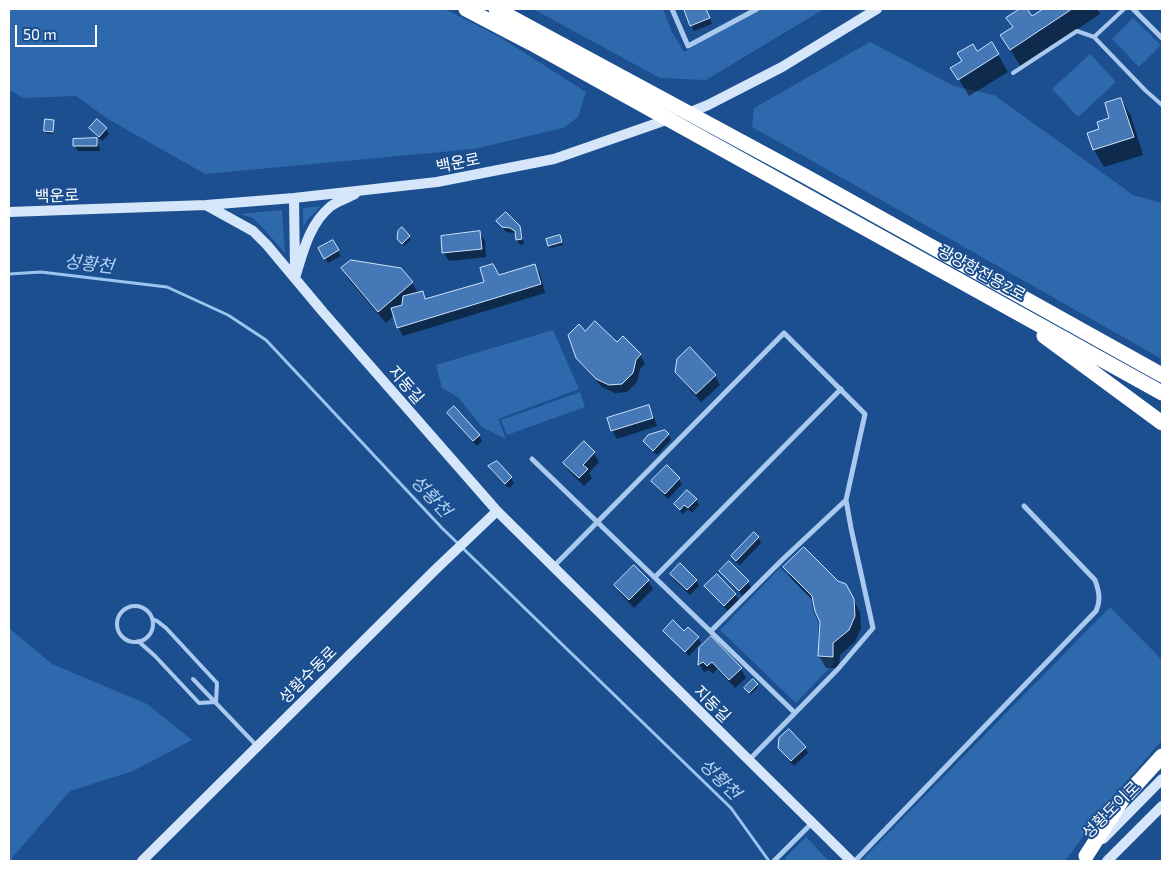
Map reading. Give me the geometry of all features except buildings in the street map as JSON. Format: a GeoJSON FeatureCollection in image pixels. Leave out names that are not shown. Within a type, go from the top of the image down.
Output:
{"type":"FeatureCollection","features":[{"type":"Feature","properties":{"kind":"highway","name":"광양항전용2로"},"geometry":{"type":"LineString","coordinates":[[466,9],[531,43],[1162,393]]}},
{"type":"Feature","properties":{"kind":"highway","name":"광양항전용2로"},"geometry":{"type":"LineString","coordinates":[[496,9],[806,176],[1162,375]]}},
{"type":"Feature","properties":{"kind":"highway"},"geometry":{"type":"LineString","coordinates":[[992,298],[1162,423]]}},
{"type":"Feature","properties":{"kind":"highway"},"geometry":{"type":"LineString","coordinates":[[1083,858],[1122,800],[1162,756]]}},
{"type":"Feature","properties":{"kind":"street"},"geometry":{"type":"LineString","coordinates":[[672,9],[688,46],[757,9]]}},
{"type":"Feature","properties":{"kind":"street","name":"백운로"},"geometry":{"type":"LineString","coordinates":[[9,212],[206,206],[294,198],[437,182],[554,159],[708,105],[782,67],[877,9]]}},
{"type":"Feature","properties":{"kind":"street"},"geometry":{"type":"LineString","coordinates":[[1133,9],[1162,38]]}},
{"type":"Feature","properties":{"kind":"street"},"geometry":{"type":"LineString","coordinates":[[295,278],[307,240],[316,222],[332,206],[362,191]]}},
{"type":"Feature","properties":{"kind":"street"},"geometry":{"type":"LineString","coordinates":[[294,198],[295,278]]}},
{"type":"Feature","properties":{"kind":"street","name":"지동길"},"geometry":{"type":"LineString","coordinates":[[206,206],[253,231],[267,245],[329,319],[497,510],[851,861]]}},
{"type":"Feature","properties":{"kind":"street"},"geometry":{"type":"LineString","coordinates":[[553,567],[784,333],[865,414],[846,500],[873,628],[838,669],[749,760]]}},
{"type":"Feature","properties":{"kind":"street"},"geometry":{"type":"LineString","coordinates":[[655,577],[841,390]]}},
{"type":"Feature","properties":{"kind":"street"},"geometry":{"type":"LineString","coordinates":[[532,459],[795,713]]}},
{"type":"Feature","properties":{"kind":"street"},"geometry":{"type":"LineString","coordinates":[[711,631],[782,560],[846,500]]}},
{"type":"Feature","properties":{"kind":"street"},"geometry":{"type":"LineString","coordinates":[[855,861],[1096,610],[1099,604],[1100,596],[1095,580],[1024,506]]}},
{"type":"Feature","properties":{"kind":"street","name":"성황수동로"},"geometry":{"type":"LineString","coordinates":[[142,861],[497,510]]}},
{"type":"Feature","properties":{"kind":"street","name":"성황도이로"},"geometry":{"type":"LineString","coordinates":[[1083,858],[1162,779]]}},
{"type":"Feature","properties":{"kind":"street","name":"성황도이로"},"geometry":{"type":"LineString","coordinates":[[1106,861],[1162,806]]}},
{"type":"Feature","properties":{"kind":"street"},"geometry":{"type":"LineString","coordinates":[[774,861],[812,822]]}},
{"type":"Feature","properties":{"kind":"lane"},"geometry":{"type":"LineString","coordinates":[[1094,37],[1124,9]]}},
{"type":"Feature","properties":{"kind":"lane"},"geometry":{"type":"LineString","coordinates":[[1014,73],[1077,31],[1094,37],[1162,105]]}},
{"type":"Feature","properties":{"kind":"lane"},"geometry":{"type":"LineString","coordinates":[[129,607],[141,607],[150,614],[152,619],[152,631],[138,642],[127,640],[122,636],[117,626],[120,614],[129,607]]}},
{"type":"Feature","properties":{"kind":"lane"},"geometry":{"type":"LineString","coordinates":[[152,619],[166,628],[217,683],[216,702]]}},
{"type":"Feature","properties":{"kind":"lane"},"geometry":{"type":"LineString","coordinates":[[138,642],[155,656],[199,702],[216,702]]}},
{"type":"Feature","properties":{"kind":"lane"},"geometry":{"type":"LineString","coordinates":[[193,679],[258,746]]}},
{"type":"Feature","properties":{"kind":"shaded area"},"geometry":{"type":"Polygon","coordinates":[[[9,9],[445,9],[498,36],[586,92],[578,117],[563,128],[474,149],[205,174],[108,119],[76,96],[23,98],[9,90],[9,9]]]}},
{"type":"Feature","properties":{"kind":"shaded area"},"geometry":{"type":"Polygon","coordinates":[[[533,9],[663,9],[672,32],[684,52],[758,9],[824,9],[706,80],[660,78],[533,9]]]}},
{"type":"Feature","properties":{"kind":"shaded area"},"geometry":{"type":"Polygon","coordinates":[[[1133,18],[1161,45],[1139,67],[1112,39],[1133,18]]]}},
{"type":"Feature","properties":{"kind":"shaded area"},"geometry":{"type":"Polygon","coordinates":[[[870,42],[954,86],[994,95],[1133,195],[1162,203],[1162,359],[752,127],[754,108],[870,42]]]}},
{"type":"Feature","properties":{"kind":"shaded area"},"geometry":{"type":"Polygon","coordinates":[[[1090,54],[1116,82],[1078,117],[1052,89],[1090,54]]]}},
{"type":"Feature","properties":{"kind":"shaded area"},"geometry":{"type":"Polygon","coordinates":[[[321,206],[308,219],[303,227],[303,208],[321,206]]]}},
{"type":"Feature","properties":{"kind":"shaded area"},"geometry":{"type":"Polygon","coordinates":[[[282,210],[285,253],[253,218],[240,214],[282,210]]]}},
{"type":"Feature","properties":{"kind":"shaded area"},"geometry":{"type":"Polygon","coordinates":[[[553,330],[579,389],[498,419],[506,439],[482,427],[458,397],[442,388],[436,365],[553,330]]]}},
{"type":"Feature","properties":{"kind":"shaded area"},"geometry":{"type":"Polygon","coordinates":[[[580,392],[585,407],[507,435],[501,420],[580,392]]]}},
{"type":"Feature","properties":{"kind":"shaded area"},"geometry":{"type":"Polygon","coordinates":[[[780,568],[811,598],[813,612],[818,622],[818,658],[831,658],[835,662],[796,703],[720,630],[780,568]]]}},
{"type":"Feature","properties":{"kind":"shaded area"},"geometry":{"type":"Polygon","coordinates":[[[1110,607],[1162,660],[1162,740],[1112,798],[1065,861],[863,861],[862,860],[1110,607]]]}},
{"type":"Feature","properties":{"kind":"shaded area"},"geometry":{"type":"Polygon","coordinates":[[[9,628],[52,664],[147,704],[192,740],[133,771],[70,791],[12,858],[12,861],[9,861],[9,628]]]}},
{"type":"Feature","properties":{"kind":"shaded area"},"geometry":{"type":"Polygon","coordinates":[[[806,837],[829,861],[786,861],[785,858],[806,837]]]}},
{"type":"Feature","properties":{"kind":"waterway","name":"성황천"},"geometry":{"type":"LineString","coordinates":[[9,274],[41,272],[167,287],[228,315],[266,340],[442,528],[731,808],[769,861]]}}]}
